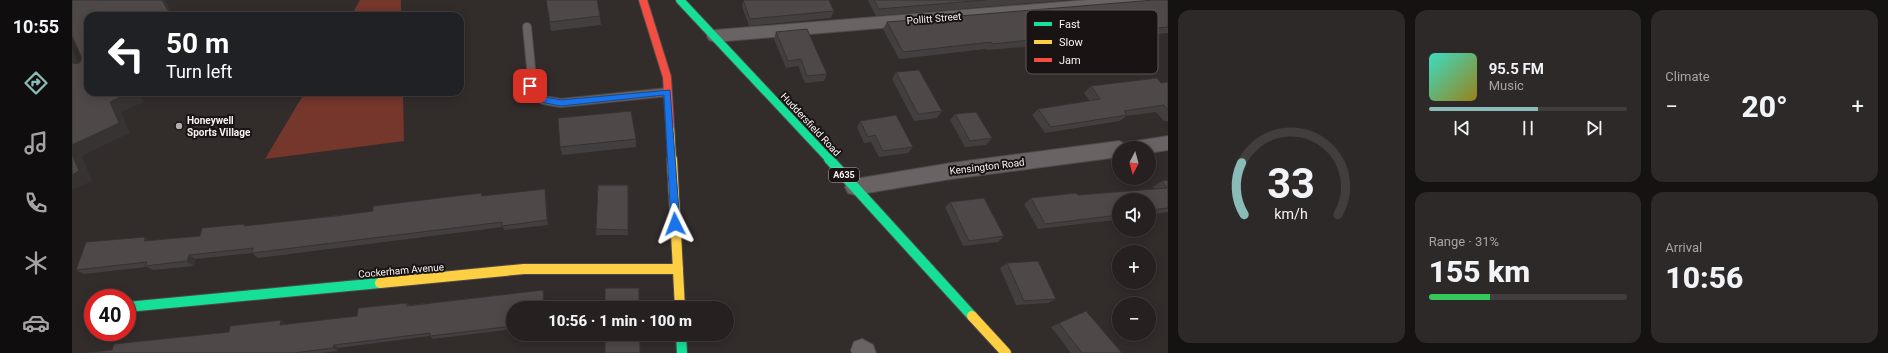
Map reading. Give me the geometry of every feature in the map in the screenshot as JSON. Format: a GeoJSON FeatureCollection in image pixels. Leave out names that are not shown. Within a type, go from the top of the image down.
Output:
{"type":"FeatureCollection","features":[{"type":"Feature","properties":{"kind":"main road"},"geometry":{"type":"LineString","coordinates":[[643,0],[667,77],[680,301]]}},
{"type":"Feature","properties":{"kind":"main road","name":"Huddersfield Road"},"geometry":{"type":"LineString","coordinates":[[680,0],[855,187],[1006,353]]}},
{"type":"Feature","properties":{"kind":"main road","name":"Cockerham Avenue"},"geometry":{"type":"LineString","coordinates":[[136,306],[524,270],[678,269]]}},
{"type":"Feature","properties":{"kind":"main road"},"geometry":{"type":"LineString","coordinates":[[681,341],[682,353]]}},
{"type":"Feature","properties":{"kind":"street","name":"Pollitt Street"},"geometry":{"type":"LineString","coordinates":[[1031,10],[1153,0]]}},
{"type":"Feature","properties":{"kind":"street","name":"Pollitt Street"},"geometry":{"type":"LineString","coordinates":[[715,36],[1026,10]]}},
{"type":"Feature","properties":{"kind":"street"},"geometry":{"type":"LineString","coordinates":[[1156,145],[1168,143]]}},
{"type":"Feature","properties":{"kind":"street","name":"Kensington Road"},"geometry":{"type":"LineString","coordinates":[[855,187],[951,171],[1112,150]]}},
{"type":"Feature","properties":{"kind":"lane"},"geometry":{"type":"LineString","coordinates":[[526,27],[531,68],[530,86],[543,100],[561,103],[668,92]]}},
{"type":"Feature","properties":{"kind":"shaded area"},"geometry":{"type":"Polygon","coordinates":[[[360,0],[401,0],[401,12],[353,12],[360,0]]]}},
{"type":"Feature","properties":{"kind":"shaded area"},"geometry":{"type":"Polygon","coordinates":[[[303,96],[403,96],[404,141],[265,159],[303,96]]]}},
{"type":"Feature","properties":{"kind":"building"},"geometry":{"type":"Polygon","coordinates":[[[72,0],[162,0],[169,12],[84,12],[84,96],[123,96],[110,102],[119,123],[72,145],[72,62],[78,64],[81,61],[81,56],[72,36],[72,0]]]}},
{"type":"Feature","properties":{"kind":"building"},"geometry":{"type":"Polygon","coordinates":[[[546,0],[597,0],[600,16],[550,22],[546,0]]]}},
{"type":"Feature","properties":{"kind":"building"},"geometry":{"type":"Polygon","coordinates":[[[743,0],[829,0],[834,11],[750,19],[743,0]]]}},
{"type":"Feature","properties":{"kind":"building"},"geometry":{"type":"Polygon","coordinates":[[[874,0],[986,0],[879,9],[874,0]]]}},
{"type":"Feature","properties":{"kind":"building"},"geometry":{"type":"Polygon","coordinates":[[[1168,0],[1168,27],[1158,28],[1158,10],[1033,10],[1168,0]]]}},
{"type":"Feature","properties":{"kind":"building"},"geometry":{"type":"Polygon","coordinates":[[[1026,11],[1026,41],[992,44],[991,42],[903,52],[887,22],[1026,11]]]}},
{"type":"Feature","properties":{"kind":"building"},"geometry":{"type":"Polygon","coordinates":[[[807,29],[827,74],[807,76],[801,59],[788,61],[776,32],[807,29]]]}},
{"type":"Feature","properties":{"kind":"building"},"geometry":{"type":"Polygon","coordinates":[[[919,70],[942,111],[918,114],[896,72],[919,70]]]}},
{"type":"Feature","properties":{"kind":"building"},"geometry":{"type":"Polygon","coordinates":[[[1157,78],[1161,83],[1168,82],[1168,110],[1164,105],[1124,111],[1127,115],[1051,127],[1038,109],[1100,99],[1091,86],[1157,78]]]}},
{"type":"Feature","properties":{"kind":"building"},"geometry":{"type":"Polygon","coordinates":[[[631,111],[636,139],[560,147],[558,118],[631,111]]]}},
{"type":"Feature","properties":{"kind":"building"},"geometry":{"type":"Polygon","coordinates":[[[976,112],[992,138],[970,141],[955,114],[976,112]]]}},
{"type":"Feature","properties":{"kind":"building"},"geometry":{"type":"Polygon","coordinates":[[[896,115],[913,147],[883,151],[875,135],[868,137],[860,121],[896,115]]]}},
{"type":"Feature","properties":{"kind":"building"},"geometry":{"type":"Polygon","coordinates":[[[72,154],[79,171],[72,175],[72,154]]]}},
{"type":"Feature","properties":{"kind":"building"},"geometry":{"type":"Polygon","coordinates":[[[1168,180],[1168,208],[1156,209],[1156,193],[1112,193],[1112,216],[1045,224],[1031,198],[1076,193],[1078,195],[1167,188],[1162,181],[1168,180]]]}},
{"type":"Feature","properties":{"kind":"building"},"geometry":{"type":"Polygon","coordinates":[[[598,185],[628,185],[628,230],[596,229],[598,185]]]}},
{"type":"Feature","properties":{"kind":"building"},"geometry":{"type":"Polygon","coordinates":[[[545,189],[547,220],[502,226],[502,222],[252,253],[253,248],[189,255],[187,261],[145,266],[147,262],[76,270],[86,242],[145,237],[144,241],[200,236],[202,228],[244,224],[244,226],[336,216],[373,211],[373,206],[481,193],[482,196],[545,189]]]}},
{"type":"Feature","properties":{"kind":"building"},"geometry":{"type":"Polygon","coordinates":[[[984,198],[1004,236],[969,241],[950,202],[984,198]]]}},
{"type":"Feature","properties":{"kind":"building"},"geometry":{"type":"Polygon","coordinates":[[[1038,261],[1056,299],[1024,301],[1007,263],[1038,261]]]}},
{"type":"Feature","properties":{"kind":"building"},"geometry":{"type":"Polygon","coordinates":[[[605,288],[639,288],[639,301],[605,301],[605,288]]]}},
{"type":"Feature","properties":{"kind":"building"},"geometry":{"type":"Polygon","coordinates":[[[543,290],[544,301],[506,301],[506,327],[430,336],[430,333],[334,345],[333,348],[293,353],[85,353],[112,350],[114,344],[229,332],[230,326],[281,320],[280,325],[357,316],[358,308],[407,303],[407,306],[543,290]]]}},
{"type":"Feature","properties":{"kind":"building"},"geometry":{"type":"Polygon","coordinates":[[[1086,311],[1122,353],[1082,353],[1059,323],[1086,311]]]}},
{"type":"Feature","properties":{"kind":"building"},"geometry":{"type":"Polygon","coordinates":[[[605,341],[640,341],[640,353],[605,353],[605,341]]]}},
{"type":"Feature","properties":{"kind":"traffic: fast"},"geometry":{"type":"LineString","coordinates":[[680,0],[855,187],[972,316]]}},
{"type":"Feature","properties":{"kind":"traffic: fast"},"geometry":{"type":"LineString","coordinates":[[136,306],[380,283]]}},
{"type":"Feature","properties":{"kind":"traffic: fast"},"geometry":{"type":"LineString","coordinates":[[681,341],[682,353]]}},
{"type":"Feature","properties":{"kind":"traffic: slow"},"geometry":{"type":"LineString","coordinates":[[670,126],[680,301]]}},
{"type":"Feature","properties":{"kind":"traffic: slow"},"geometry":{"type":"LineString","coordinates":[[380,283],[524,269],[678,269]]}},
{"type":"Feature","properties":{"kind":"traffic: slow"},"geometry":{"type":"LineString","coordinates":[[972,316],[1006,353]]}},
{"type":"Feature","properties":{"kind":"traffic: jam"},"geometry":{"type":"LineString","coordinates":[[643,0],[667,77],[670,126]]}},
{"type":"Feature","properties":{"kind":"place","name":"Honeywell Sports Village"},"geometry":{"type":"Point","coordinates":[179,126]}},
{"type":"Feature","properties":{"kind":"route"},"geometry":{"type":"LineString","coordinates":[[530,86],[543,100],[561,103],[668,92],[675,224]]}}]}
